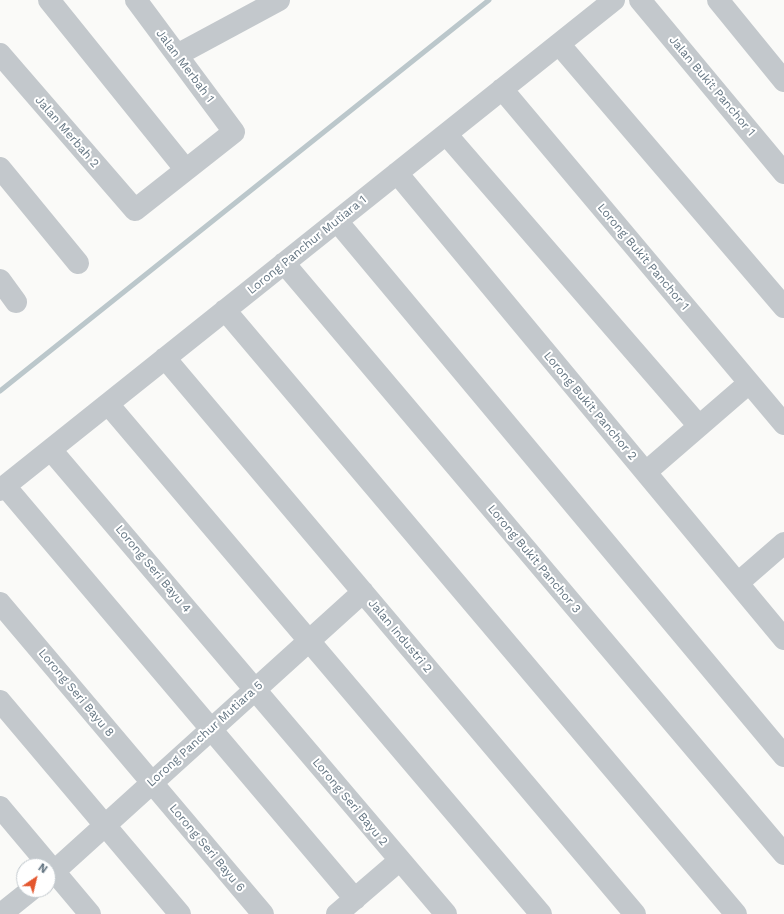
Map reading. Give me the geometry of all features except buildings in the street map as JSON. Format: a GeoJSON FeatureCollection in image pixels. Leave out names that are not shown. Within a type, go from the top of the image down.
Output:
{"type":"FeatureCollection","features":[{"type":"Feature","properties":{"kind":"street"},"geometry":{"type":"LineString","coordinates":[[49,0],[186,170]]}},
{"type":"Feature","properties":{"kind":"street","name":"Jalan Merbah 1"},"geometry":{"type":"LineString","coordinates":[[136,0],[234,132],[186,170]]}},
{"type":"Feature","properties":{"kind":"street"},"geometry":{"type":"LineString","coordinates":[[177,55],[279,0]]}},
{"type":"Feature","properties":{"kind":"street","name":"Lorong Panchur Mutiara 1"},"geometry":{"type":"LineString","coordinates":[[3,488],[614,0]]}},
{"type":"Feature","properties":{"kind":"street","name":"Jalan Bukit Panchor 1"},"geometry":{"type":"LineString","coordinates":[[640,0],[783,171]]}},
{"type":"Feature","properties":{"kind":"street"},"geometry":{"type":"LineString","coordinates":[[718,0],[784,81]]}},
{"type":"Feature","properties":{"kind":"street"},"geometry":{"type":"LineString","coordinates":[[559,44],[784,307]]}},
{"type":"Feature","properties":{"kind":"street","name":"Jalan Merbah 2"},"geometry":{"type":"LineString","coordinates":[[0,54],[135,210],[186,170]]}},
{"type":"Feature","properties":{"kind":"street","name":"Lorong Bukit Panchor 1"},"geometry":{"type":"LineString","coordinates":[[502,89],[784,424]]}},
{"type":"Feature","properties":{"kind":"street"},"geometry":{"type":"LineString","coordinates":[[446,134],[699,426]]}},
{"type":"Feature","properties":{"kind":"street"},"geometry":{"type":"LineString","coordinates":[[0,168],[78,263]]}},
{"type":"Feature","properties":{"kind":"street","name":"Lorong Bukit Panchor 2"},"geometry":{"type":"LineString","coordinates":[[397,174],[784,638]]}},
{"type":"Feature","properties":{"kind":"street"},"geometry":{"type":"LineString","coordinates":[[337,221],[784,756]]}},
{"type":"Feature","properties":{"kind":"street","name":"Lorong Bukit Panchor 3"},"geometry":{"type":"LineString","coordinates":[[284,263],[784,854]]}},
{"type":"Feature","properties":{"kind":"street"},"geometry":{"type":"LineString","coordinates":[[0,280],[16,302]]}},
{"type":"Feature","properties":{"kind":"street"},"geometry":{"type":"LineString","coordinates":[[225,310],[736,914]]}},
{"type":"Feature","properties":{"kind":"street","name":"Jalan Industri 2"},"geometry":{"type":"LineString","coordinates":[[165,358],[636,914]]}},
{"type":"Feature","properties":{"kind":"street"},"geometry":{"type":"LineString","coordinates":[[646,472],[749,383]]}},
{"type":"Feature","properties":{"kind":"street"},"geometry":{"type":"LineString","coordinates":[[108,404],[542,914]]}},
{"type":"Feature","properties":{"kind":"street","name":"Lorong Seri Bayu 4"},"geometry":{"type":"LineString","coordinates":[[51,450],[255,689]]}},
{"type":"Feature","properties":{"kind":"street"},"geometry":{"type":"LineString","coordinates":[[3,488],[211,729],[355,899]]}},
{"type":"Feature","properties":{"kind":"street"},"geometry":{"type":"LineString","coordinates":[[738,583],[784,543]]}},
{"type":"Feature","properties":{"kind":"street","name":"Lorong Panchur Mutiara 5"},"geometry":{"type":"LineString","coordinates":[[56,869],[362,592]]}},
{"type":"Feature","properties":{"kind":"street","name":"Lorong Seri Bayu 8"},"geometry":{"type":"LineString","coordinates":[[0,603],[152,782]]}},
{"type":"Feature","properties":{"kind":"street","name":"Lorong Seri Bayu 2"},"geometry":{"type":"LineString","coordinates":[[255,689],[446,914]]}},
{"type":"Feature","properties":{"kind":"street"},"geometry":{"type":"LineString","coordinates":[[0,701],[180,914]]}},
{"type":"Feature","properties":{"kind":"street","name":"Lorong Seri Bayu 6"},"geometry":{"type":"LineString","coordinates":[[152,782],[263,914]]}},
{"type":"Feature","properties":{"kind":"street"},"geometry":{"type":"LineString","coordinates":[[0,807],[39,858]]}},
{"type":"Feature","properties":{"kind":"street"},"geometry":{"type":"LineString","coordinates":[[337,914],[400,860]]}},
{"type":"Feature","properties":{"kind":"street"},"geometry":{"type":"LineString","coordinates":[[56,879],[90,914]]}},
{"type":"Feature","properties":{"kind":"street"},"geometry":{"type":"LineString","coordinates":[[1,914],[21,898]]}},
{"type":"Feature","properties":{"kind":"waterway"},"geometry":{"type":"LineString","coordinates":[[0,391],[489,0]]}}]}
